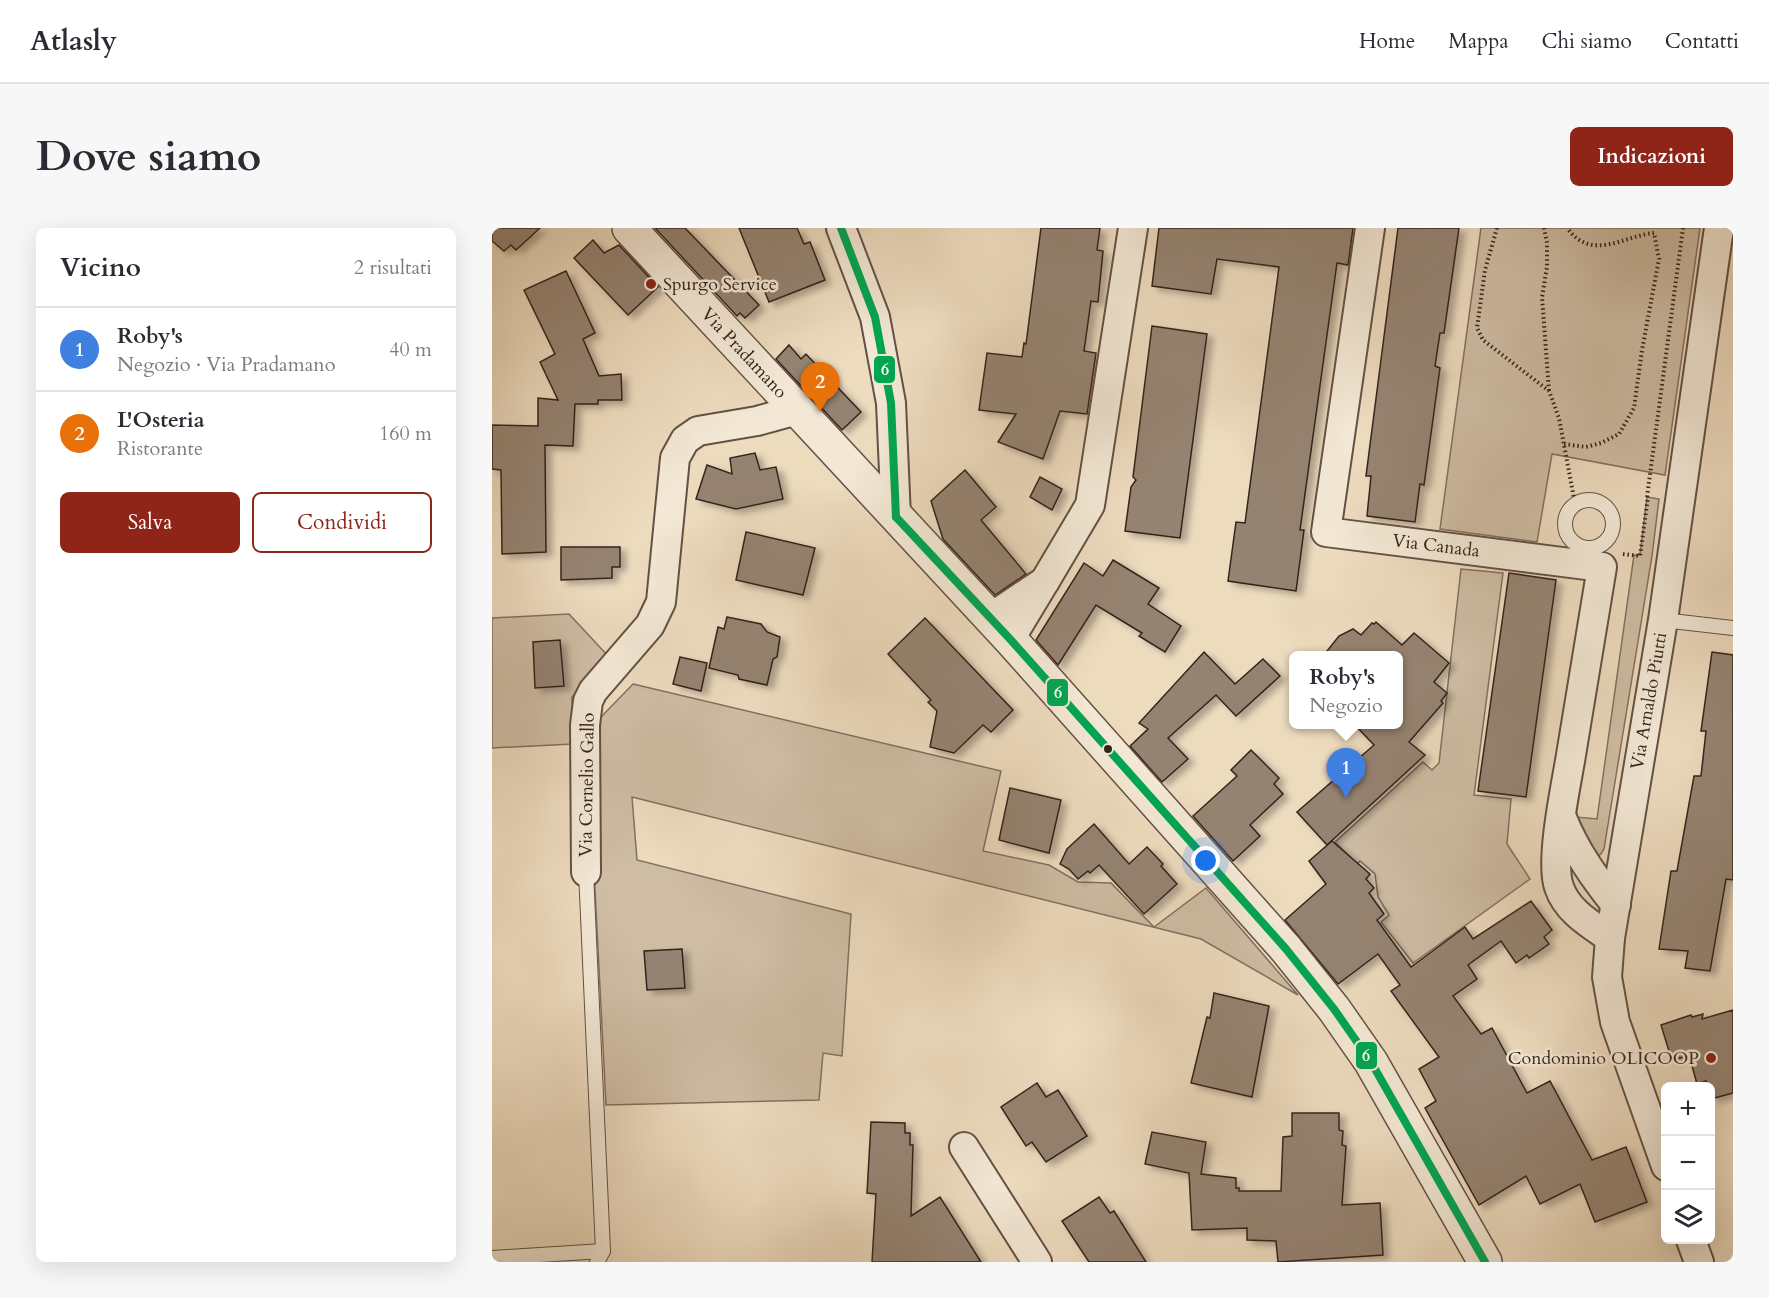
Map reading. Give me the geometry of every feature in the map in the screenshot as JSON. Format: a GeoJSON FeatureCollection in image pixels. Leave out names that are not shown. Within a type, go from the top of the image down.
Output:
{"type":"FeatureCollection","features":[{"type":"Feature","properties":{"kind":"street","name":"Via Pradamano"},"geometry":{"type":"LineString","coordinates":[[629,228],[1000,629],[1286,949],[1334,1009],[1371,1062],[1485,1262]]}},
{"type":"Feature","properties":{"kind":"street"},"geometry":{"type":"LineString","coordinates":[[841,228],[875,318],[891,403],[897,517]]}},
{"type":"Feature","properties":{"kind":"street"},"geometry":{"type":"LineString","coordinates":[[1000,629],[1045,581],[1090,505],[1133,228]]}},
{"type":"Feature","properties":{"kind":"street","name":"Via Canada"},"geometry":{"type":"LineString","coordinates":[[1370,228],[1326,532],[1602,555]]}},
{"type":"Feature","properties":{"kind":"street","name":"Via Arnaldo Piutti"},"geometry":{"type":"LineString","coordinates":[[1661,1154],[1615,1022],[1607,977],[1610,938],[1663,620],[1719,228]]}},
{"type":"Feature","properties":{"kind":"street","name":"Via Cornelio Gallo"},"geometry":{"type":"LineString","coordinates":[[586,872],[585,725],[588,701],[601,680],[650,625],[661,602],[675,458],[685,440],[698,431],[757,421],[797,410]]}},
{"type":"Feature","properties":{"kind":"street"},"geometry":{"type":"LineString","coordinates":[[1602,555],[1561,814],[1556,876],[1569,907],[1584,921],[1610,938]]}},
{"type":"Feature","properties":{"kind":"street"},"geometry":{"type":"LineString","coordinates":[[1561,814],[1573,844],[1589,871],[1616,904]]}},
{"type":"Feature","properties":{"kind":"street"},"geometry":{"type":"LineString","coordinates":[[964,1147],[1037,1262]]}},
{"type":"Feature","properties":{"kind":"street"},"geometry":{"type":"LineString","coordinates":[[1693,1244],[1699,1262]]}},
{"type":"Feature","properties":{"kind":"lane"},"geometry":{"type":"LineString","coordinates":[[1584,500],[1592,500],[1600,502],[1608,509],[1613,527],[1602,555],[1594,548],[1576,544],[1568,535],[1565,524],[1566,516],[1575,504],[1584,500]]}},
{"type":"Feature","properties":{"kind":"lane"},"geometry":{"type":"LineString","coordinates":[[1663,620],[1733,628]]}},
{"type":"Feature","properties":{"kind":"lane","name":"Via Cornelio Gallo"},"geometry":{"type":"LineString","coordinates":[[586,872],[601,1251]]}},
{"type":"Feature","properties":{"kind":"lane"},"geometry":{"type":"LineString","coordinates":[[492,1258],[601,1251]]}},
{"type":"Feature","properties":{"kind":"path"},"geometry":{"type":"LineString","coordinates":[[1497,228],[1485,270],[1477,328],[1479,335],[1550,392]]}},
{"type":"Feature","properties":{"kind":"path"},"geometry":{"type":"LineString","coordinates":[[1544,228],[1547,259],[1542,297],[1550,392],[1559,418],[1575,504]]}},
{"type":"Feature","properties":{"kind":"path"},"geometry":{"type":"LineString","coordinates":[[1564,444],[1586,447],[1620,434],[1634,408],[1659,259],[1654,230],[1610,245],[1597,245],[1579,241],[1567,228]]}},
{"type":"Feature","properties":{"kind":"path"},"geometry":{"type":"LineString","coordinates":[[1602,555],[1640,556],[1683,228]]}},
{"type":"Feature","properties":{"kind":"path"},"geometry":{"type":"LineString","coordinates":[[1647,497],[1659,499]]}},
{"type":"Feature","properties":{"kind":"shaded area"},"geometry":{"type":"Polygon","coordinates":[[[1481,228],[1700,228],[1665,475],[1552,454],[1537,542],[1440,529],[1481,228]]]}},
{"type":"Feature","properties":{"kind":"shaded area"},"geometry":{"type":"Polygon","coordinates":[[[1647,497],[1659,499],[1652,556],[1604,849],[1596,857],[1576,817],[1597,819],[1634,555],[1640,555],[1647,497]]]}},
{"type":"Feature","properties":{"kind":"shaded area"},"geometry":{"type":"Polygon","coordinates":[[[1461,569],[1503,573],[1474,795],[1511,799],[1507,844],[1530,879],[1413,963],[1381,922],[1389,915],[1378,897],[1375,874],[1360,861],[1334,888],[1350,857],[1335,842],[1423,762],[1432,770],[1439,763],[1461,569]]]}},
{"type":"Feature","properties":{"kind":"shaded area"},"geometry":{"type":"Polygon","coordinates":[[[569,614],[609,657],[572,697],[573,744],[492,748],[492,618],[569,614]]]}},
{"type":"Feature","properties":{"kind":"shaded area"},"geometry":{"type":"Polygon","coordinates":[[[633,684],[1001,771],[983,851],[1049,865],[1078,882],[1111,883],[1154,927],[1206,888],[1298,995],[1201,939],[632,797],[637,860],[851,914],[842,1056],[823,1053],[819,1100],[606,1105],[594,870],[600,718],[633,684]]]}},
{"type":"Feature","properties":{"kind":"building"},"geometry":{"type":"Polygon","coordinates":[[[492,228],[540,228],[516,250],[511,245],[504,251],[492,241],[492,228]]]}},
{"type":"Feature","properties":{"kind":"building"},"geometry":{"type":"Polygon","coordinates":[[[655,228],[685,228],[759,305],[745,318],[740,313],[737,316],[655,228]]]}},
{"type":"Feature","properties":{"kind":"building"},"geometry":{"type":"Polygon","coordinates":[[[739,228],[797,228],[804,244],[810,242],[825,280],[769,302],[739,228]]]}},
{"type":"Feature","properties":{"kind":"building"},"geometry":{"type":"Polygon","coordinates":[[[1041,228],[1100,228],[1097,250],[1103,251],[1098,302],[1091,301],[1084,351],[1096,353],[1087,414],[1060,411],[1043,459],[998,442],[1016,414],[979,410],[987,353],[1022,357],[1024,343],[1026,344],[1041,228]]]}},
{"type":"Feature","properties":{"kind":"building"},"geometry":{"type":"Polygon","coordinates":[[[1159,228],[1353,228],[1348,265],[1337,263],[1300,530],[1304,530],[1296,591],[1228,581],[1236,522],[1245,523],[1279,267],[1217,259],[1211,294],[1152,286],[1159,228]]]}},
{"type":"Feature","properties":{"kind":"building"},"geometry":{"type":"Polygon","coordinates":[[[1398,228],[1459,228],[1444,333],[1440,333],[1435,366],[1440,368],[1424,485],[1420,484],[1415,522],[1367,516],[1371,476],[1366,476],[1398,228]]]}},
{"type":"Feature","properties":{"kind":"building"},"geometry":{"type":"Polygon","coordinates":[[[593,240],[604,253],[619,245],[658,287],[628,315],[574,258],[593,240]]]}},
{"type":"Feature","properties":{"kind":"building"},"geometry":{"type":"Polygon","coordinates":[[[566,271],[595,333],[583,339],[599,376],[621,374],[622,400],[598,400],[598,404],[575,404],[573,446],[545,445],[546,552],[502,554],[501,470],[492,469],[492,425],[538,426],[538,398],[558,400],[540,362],[555,354],[524,290],[566,271]]]}},
{"type":"Feature","properties":{"kind":"building"},"geometry":{"type":"Polygon","coordinates":[[[1152,326],[1207,334],[1180,538],[1125,531],[1131,487],[1136,480],[1133,477],[1152,326]]]}},
{"type":"Feature","properties":{"kind":"building"},"geometry":{"type":"Polygon","coordinates":[[[789,345],[801,359],[806,354],[861,412],[842,430],[776,359],[789,345]]]}},
{"type":"Feature","properties":{"kind":"building"},"geometry":{"type":"Polygon","coordinates":[[[755,453],[760,470],[776,467],[783,499],[736,509],[696,499],[707,465],[732,474],[730,458],[755,453]]]}},
{"type":"Feature","properties":{"kind":"building"},"geometry":{"type":"Polygon","coordinates":[[[965,470],[996,507],[981,520],[1026,574],[995,595],[943,539],[931,501],[965,470]]]}},
{"type":"Feature","properties":{"kind":"building"},"geometry":{"type":"Polygon","coordinates":[[[1040,477],[1062,489],[1052,510],[1030,497],[1040,477]]]}},
{"type":"Feature","properties":{"kind":"building"},"geometry":{"type":"Polygon","coordinates":[[[746,532],[815,548],[803,595],[736,580],[746,532]]]}},
{"type":"Feature","properties":{"kind":"building"},"geometry":{"type":"Polygon","coordinates":[[[561,547],[620,547],[620,567],[612,567],[612,578],[561,580],[561,547]]]}},
{"type":"Feature","properties":{"kind":"building"},"geometry":{"type":"Polygon","coordinates":[[[1113,560],[1159,588],[1148,604],[1181,626],[1165,652],[1139,636],[1142,633],[1096,605],[1058,665],[1036,640],[1084,563],[1103,576],[1113,560]]]}},
{"type":"Feature","properties":{"kind":"building"},"geometry":{"type":"Polygon","coordinates":[[[1509,573],[1556,580],[1526,797],[1478,791],[1509,573]]]}},
{"type":"Feature","properties":{"kind":"building"},"geometry":{"type":"Polygon","coordinates":[[[727,617],[761,624],[767,632],[780,637],[777,657],[773,659],[767,685],[739,679],[738,675],[709,668],[718,627],[724,629],[727,617]]]}},
{"type":"Feature","properties":{"kind":"building"},"geometry":{"type":"Polygon","coordinates":[[[925,618],[1013,710],[991,732],[983,725],[954,753],[930,747],[937,711],[928,702],[931,700],[888,654],[925,618]]]}},
{"type":"Feature","properties":{"kind":"building"},"geometry":{"type":"Polygon","coordinates":[[[1376,622],[1402,645],[1414,633],[1449,663],[1434,682],[1447,693],[1441,701],[1443,703],[1409,742],[1425,755],[1327,845],[1297,812],[1374,745],[1359,729],[1403,729],[1403,651],[1327,651],[1339,636],[1353,629],[1361,635],[1372,623],[1376,622]]]}},
{"type":"Feature","properties":{"kind":"building"},"geometry":{"type":"Polygon","coordinates":[[[560,640],[564,686],[535,688],[533,642],[560,640]]]}},
{"type":"Feature","properties":{"kind":"building"},"geometry":{"type":"Polygon","coordinates":[[[1204,652],[1235,684],[1263,659],[1280,676],[1236,716],[1216,695],[1168,738],[1188,759],[1162,782],[1130,746],[1148,729],[1139,723],[1204,652]]]}},
{"type":"Feature","properties":{"kind":"building"},"geometry":{"type":"Polygon","coordinates":[[[1712,652],[1733,655],[1733,880],[1726,879],[1710,971],[1685,968],[1688,951],[1659,949],[1671,871],[1677,871],[1694,776],[1701,776],[1706,731],[1701,731],[1712,652]]]}},
{"type":"Feature","properties":{"kind":"building"},"geometry":{"type":"Polygon","coordinates":[[[680,657],[707,663],[701,691],[673,684],[680,657]]]}},
{"type":"Feature","properties":{"kind":"building"},"geometry":{"type":"Polygon","coordinates":[[[1251,750],[1279,778],[1274,784],[1283,794],[1250,825],[1260,836],[1233,861],[1193,816],[1237,776],[1231,770],[1251,750]]]}},
{"type":"Feature","properties":{"kind":"building"},"geometry":{"type":"Polygon","coordinates":[[[1010,788],[1061,800],[1049,853],[999,840],[1010,788]]]}},
{"type":"Feature","properties":{"kind":"building"},"geometry":{"type":"Polygon","coordinates":[[[1094,824],[1129,864],[1147,847],[1177,884],[1144,914],[1099,865],[1078,879],[1069,869],[1060,864],[1067,849],[1094,824]]]}},
{"type":"Feature","properties":{"kind":"building"},"geometry":{"type":"Polygon","coordinates":[[[1332,841],[1370,874],[1366,879],[1374,888],[1369,893],[1384,914],[1377,920],[1411,967],[1465,927],[1473,939],[1531,901],[1552,930],[1544,937],[1549,944],[1529,958],[1527,955],[1516,963],[1501,941],[1468,965],[1477,979],[1453,996],[1481,1034],[1492,1028],[1527,1093],[1550,1081],[1592,1160],[1626,1147],[1647,1202],[1595,1222],[1580,1184],[1540,1204],[1526,1176],[1479,1205],[1425,1108],[1436,1101],[1419,1069],[1439,1057],[1391,991],[1400,985],[1378,954],[1338,984],[1285,920],[1326,884],[1309,861],[1332,841]]]}},
{"type":"Feature","properties":{"kind":"building"},"geometry":{"type":"Polygon","coordinates":[[[682,949],[685,988],[647,990],[644,951],[682,949]]]}},
{"type":"Feature","properties":{"kind":"building"},"geometry":{"type":"Polygon","coordinates":[[[1214,993],[1269,1006],[1252,1097],[1191,1083],[1207,1017],[1210,1018],[1214,993]]]}},
{"type":"Feature","properties":{"kind":"building","name":"Condominio OLICOOP"},"geometry":{"type":"Polygon","coordinates":[[[1733,1010],[1733,1093],[1715,1098],[1715,1082],[1696,1082],[1689,1055],[1672,1061],[1661,1025],[1691,1015],[1692,1017],[1703,1014],[1702,1019],[1733,1010]]]}},
{"type":"Feature","properties":{"kind":"building"},"geometry":{"type":"Polygon","coordinates":[[[1037,1083],[1046,1097],[1058,1090],[1087,1136],[1046,1162],[1032,1142],[1026,1146],[1001,1107],[1037,1083]]]}},
{"type":"Feature","properties":{"kind":"building"},"geometry":{"type":"Polygon","coordinates":[[[1292,1113],[1339,1113],[1339,1130],[1343,1131],[1342,1145],[1346,1146],[1342,1205],[1380,1203],[1383,1255],[1278,1262],[1276,1241],[1247,1240],[1247,1228],[1192,1230],[1189,1173],[1145,1164],[1152,1132],[1206,1142],[1201,1174],[1236,1178],[1236,1188],[1239,1188],[1239,1191],[1281,1191],[1283,1137],[1292,1136],[1292,1113]]]}},
{"type":"Feature","properties":{"kind":"building"},"geometry":{"type":"Polygon","coordinates":[[[871,1122],[905,1123],[905,1133],[910,1133],[910,1145],[913,1145],[911,1216],[940,1197],[981,1262],[872,1262],[876,1194],[867,1193],[871,1122]]]}},
{"type":"Feature","properties":{"kind":"building"},"geometry":{"type":"Polygon","coordinates":[[[1099,1197],[1110,1213],[1114,1211],[1146,1262],[1089,1262],[1062,1221],[1099,1197]]]}},
{"type":"Feature","properties":{"kind":"transit line","name":"6"},"geometry":{"type":"LineString","coordinates":[[841,228],[875,317],[891,403],[896,517]]}},
{"type":"Feature","properties":{"kind":"transit line","name":"6"},"geometry":{"type":"LineString","coordinates":[[896,517],[1010,639],[1286,949],[1334,1009],[1371,1062],[1485,1262]]}},
{"type":"Feature","properties":{"kind":"place","name":"Spurgo Service"},"geometry":{"type":"Point","coordinates":[651,284]}},
{"type":"Feature","properties":{"kind":"place","name":"L'Osteria"},"geometry":{"type":"Point","coordinates":[820,412]}},
{"type":"Feature","properties":{"kind":"place","name":"Roby's"},"geometry":{"type":"Point","coordinates":[1346,798]}},
{"type":"Feature","properties":{"kind":"place","name":"Condominio OLICOOP"},"geometry":{"type":"Point","coordinates":[1711,1058]}}]}
